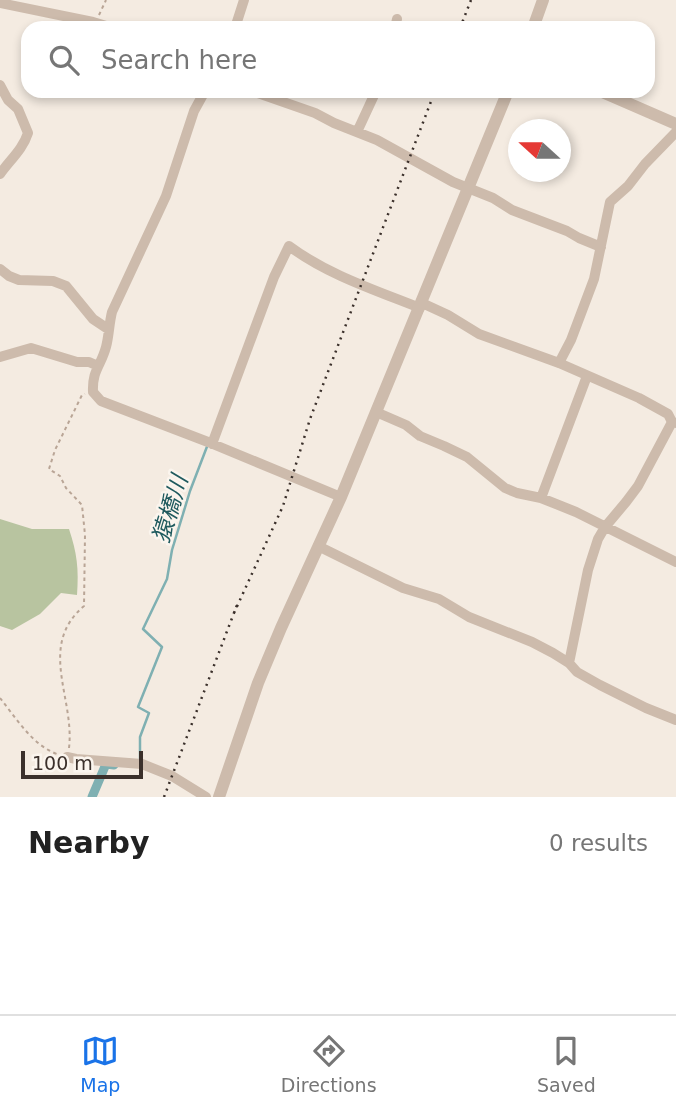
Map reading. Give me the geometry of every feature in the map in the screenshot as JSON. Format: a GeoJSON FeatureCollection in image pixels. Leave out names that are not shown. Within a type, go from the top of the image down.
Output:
{"type":"FeatureCollection","features":[{"type":"Feature","properties":{"kind":"street"},"geometry":{"type":"LineString","coordinates":[[237,21],[244,0]]}},
{"type":"Feature","properties":{"kind":"street"},"geometry":{"type":"LineString","coordinates":[[536,21],[543,0]]}},
{"type":"Feature","properties":{"kind":"street"},"geometry":{"type":"LineString","coordinates":[[0,3],[86,21]]}},
{"type":"Feature","properties":{"kind":"street"},"geometry":{"type":"LineString","coordinates":[[0,85],[8,100],[18,109],[28,133],[25,143],[0,174]]}},
{"type":"Feature","properties":{"kind":"street"},"geometry":{"type":"LineString","coordinates":[[201,98],[194,111],[166,196],[113,312],[106,346],[93,379],[93,392],[101,401],[341,496]]}},
{"type":"Feature","properties":{"kind":"street"},"geometry":{"type":"LineString","coordinates":[[272,98],[377,140],[453,182],[601,247]]}},
{"type":"Feature","properties":{"kind":"street"},"geometry":{"type":"LineString","coordinates":[[357,132],[373,98]]}},
{"type":"Feature","properties":{"kind":"street"},"geometry":{"type":"LineString","coordinates":[[219,797],[258,683],[341,496],[505,98]]}},
{"type":"Feature","properties":{"kind":"street"},"geometry":{"type":"LineString","coordinates":[[616,98],[676,124]]}},
{"type":"Feature","properties":{"kind":"street"},"geometry":{"type":"LineString","coordinates":[[559,363],[571,340],[594,279],[610,202],[628,186],[676,132]]}},
{"type":"Feature","properties":{"kind":"street"},"geometry":{"type":"LineString","coordinates":[[210,443],[274,276],[289,246],[310,261],[341,276],[449,315],[479,334],[559,363],[668,414],[674,422],[638,486],[598,539],[588,570],[569,663]]}},
{"type":"Feature","properties":{"kind":"street"},"geometry":{"type":"LineString","coordinates":[[0,269],[19,280],[53,281],[66,286],[93,319],[108,329]]}},
{"type":"Feature","properties":{"kind":"street"},"geometry":{"type":"LineString","coordinates":[[0,357],[31,348],[98,366]]}},
{"type":"Feature","properties":{"kind":"street"},"geometry":{"type":"LineString","coordinates":[[541,498],[587,376]]}},
{"type":"Feature","properties":{"kind":"street"},"geometry":{"type":"LineString","coordinates":[[376,412],[467,457],[505,488],[576,512],[676,562]]}},
{"type":"Feature","properties":{"kind":"street"},"geometry":{"type":"LineString","coordinates":[[318,546],[403,588],[439,600],[469,617],[532,642],[600,685],[676,720]]}},
{"type":"Feature","properties":{"kind":"street"},"geometry":{"type":"LineString","coordinates":[[67,757],[140,764],[172,776],[206,797]]}},
{"type":"Feature","properties":{"kind":"path"},"geometry":{"type":"LineString","coordinates":[[97,21],[106,0]]}},
{"type":"Feature","properties":{"kind":"path"},"geometry":{"type":"LineString","coordinates":[[0,698],[17,721],[38,741],[52,752],[67,757],[70,724],[60,673],[61,643],[75,613],[84,606],[85,535],[82,505],[66,488],[60,476],[49,469],[55,450],[82,395],[93,392]]}},
{"type":"Feature","properties":{"kind":"green space"},"geometry":{"type":"Polygon","coordinates":[[[0,519],[32,529],[69,529],[77,561],[77,595],[61,593],[40,614],[12,630],[0,626],[0,519]]]}},
{"type":"Feature","properties":{"kind":"waterway","name":"猿橋川"},"geometry":{"type":"LineString","coordinates":[[140,761],[140,737],[149,713],[138,707],[162,647],[143,629],[167,579],[172,550],[208,444]]}},
{"type":"Feature","properties":{"kind":"waterway"},"geometry":{"type":"LineString","coordinates":[[92,797],[106,764],[114,765]]}},
{"type":"Feature","properties":{"kind":"railway"},"geometry":{"type":"LineString","coordinates":[[463,21],[471,0]]}},
{"type":"Feature","properties":{"kind":"railway"},"geometry":{"type":"LineString","coordinates":[[234,613],[283,506],[310,419],[432,98]]}},
{"type":"Feature","properties":{"kind":"railway"},"geometry":{"type":"LineString","coordinates":[[164,797],[237,605]]}}]}
